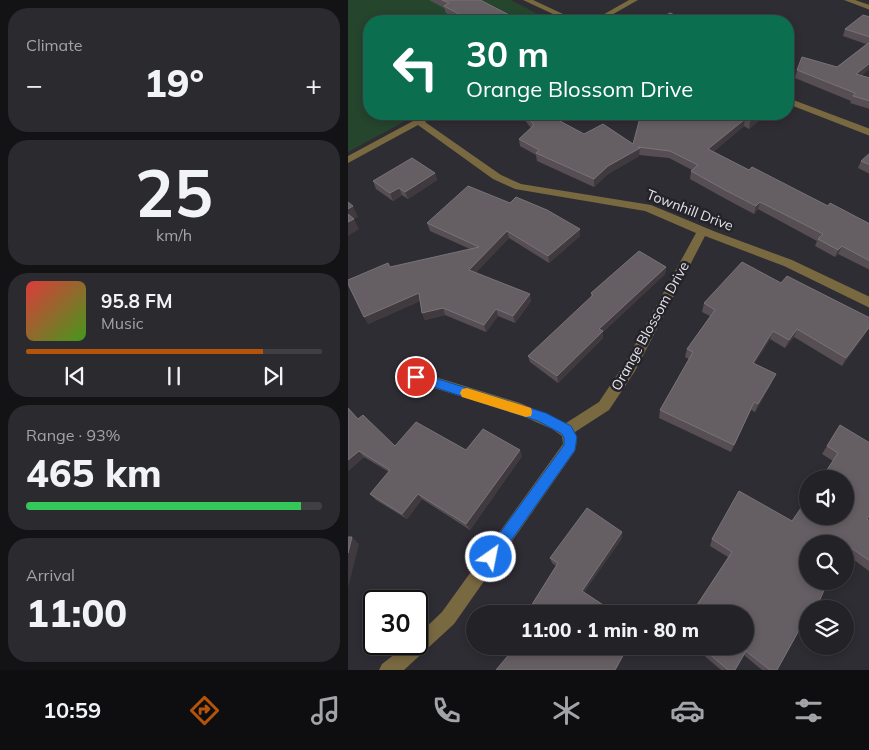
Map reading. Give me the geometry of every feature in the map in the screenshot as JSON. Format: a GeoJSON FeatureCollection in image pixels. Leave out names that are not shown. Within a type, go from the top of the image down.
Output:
{"type":"FeatureCollection","features":[{"type":"Feature","properties":{"kind":"street"},"geometry":{"type":"LineString","coordinates":[[527,0],[561,15]]}},
{"type":"Feature","properties":{"kind":"street"},"geometry":{"type":"LineString","coordinates":[[607,15],[634,0]]}},
{"type":"Feature","properties":{"kind":"street"},"geometry":{"type":"LineString","coordinates":[[848,0],[870,8]]}},
{"type":"Feature","properties":{"kind":"street"},"geometry":{"type":"LineString","coordinates":[[794,103],[870,133]]}},
{"type":"Feature","properties":{"kind":"street"},"geometry":{"type":"LineString","coordinates":[[348,160],[418,121]]}},
{"type":"Feature","properties":{"kind":"street","name":"Townhill Drive"},"geometry":{"type":"LineString","coordinates":[[418,121],[496,177],[519,187],[647,208],[788,263],[870,303]]}},
{"type":"Feature","properties":{"kind":"street","name":"Orange Blossom Drive"},"geometry":{"type":"LineString","coordinates":[[566,430],[604,406],[630,367],[702,231]]}},
{"type":"Feature","properties":{"kind":"street"},"geometry":{"type":"LineString","coordinates":[[388,670],[405,659],[448,618],[570,446],[570,437],[566,430],[542,417],[416,377]]}},
{"type":"Feature","properties":{"kind":"green space"},"geometry":{"type":"Polygon","coordinates":[[[348,0],[511,0],[540,15],[363,15],[363,120],[407,120],[348,152],[348,0]]]}},
{"type":"Feature","properties":{"kind":"building"},"geometry":{"type":"Polygon","coordinates":[[[442,0],[480,0],[509,15],[461,15],[444,6],[449,3],[442,0]]]}},
{"type":"Feature","properties":{"kind":"building"},"geometry":{"type":"Polygon","coordinates":[[[863,15],[870,17],[870,37],[845,29],[863,15]]]}},
{"type":"Feature","properties":{"kind":"building"},"geometry":{"type":"Polygon","coordinates":[[[870,42],[870,63],[856,74],[870,78],[870,101],[853,96],[855,93],[797,70],[802,57],[837,67],[870,42]]]}},
{"type":"Feature","properties":{"kind":"building"},"geometry":{"type":"Polygon","coordinates":[[[530,120],[558,120],[584,134],[603,124],[633,144],[639,120],[744,120],[708,149],[749,170],[752,167],[828,206],[830,203],[870,224],[870,261],[842,246],[838,250],[818,239],[823,234],[760,202],[756,206],[725,190],[691,171],[698,165],[670,151],[638,147],[640,148],[608,166],[594,179],[536,153],[539,150],[519,139],[534,125],[530,120]]]}},
{"type":"Feature","properties":{"kind":"building"},"geometry":{"type":"Polygon","coordinates":[[[870,153],[870,165],[861,161],[870,153]]]}},
{"type":"Feature","properties":{"kind":"building"},"geometry":{"type":"Polygon","coordinates":[[[412,158],[435,173],[405,192],[399,188],[390,193],[373,181],[412,158]]]}},
{"type":"Feature","properties":{"kind":"building"},"geometry":{"type":"Polygon","coordinates":[[[468,186],[510,203],[516,197],[547,210],[580,229],[548,256],[507,231],[469,270],[530,294],[513,316],[496,309],[484,325],[443,308],[422,313],[419,293],[364,317],[348,284],[348,280],[388,263],[390,267],[479,247],[427,223],[468,186]]]}},
{"type":"Feature","properties":{"kind":"building"},"geometry":{"type":"Polygon","coordinates":[[[348,202],[353,206],[348,209],[348,202]]]}},
{"type":"Feature","properties":{"kind":"building"},"geometry":{"type":"Polygon","coordinates":[[[348,214],[354,219],[348,222],[348,214]]]}},
{"type":"Feature","properties":{"kind":"building"},"geometry":{"type":"Polygon","coordinates":[[[639,251],[666,267],[599,329],[603,331],[557,376],[528,356],[593,295],[591,293],[639,251]]]}},
{"type":"Feature","properties":{"kind":"building"},"geometry":{"type":"Polygon","coordinates":[[[742,262],[781,283],[787,276],[870,318],[870,326],[846,358],[797,329],[789,340],[773,331],[753,363],[776,374],[758,404],[754,402],[734,445],[660,410],[693,352],[687,349],[715,310],[704,303],[742,262]]]}},
{"type":"Feature","properties":{"kind":"building"},"geometry":{"type":"Polygon","coordinates":[[[348,408],[358,419],[363,415],[395,446],[416,422],[466,450],[483,429],[520,450],[466,524],[418,494],[402,514],[370,494],[390,470],[359,451],[348,460],[348,408]]]}},
{"type":"Feature","properties":{"kind":"building"},"geometry":{"type":"Polygon","coordinates":[[[840,425],[870,443],[870,515],[867,519],[870,521],[870,561],[854,550],[854,535],[799,535],[799,590],[824,590],[820,600],[799,600],[799,630],[777,670],[770,670],[751,655],[754,655],[754,605],[697,605],[732,552],[712,539],[739,491],[792,521],[799,511],[799,525],[854,525],[854,470],[827,470],[838,453],[827,446],[840,425]]]}},
{"type":"Feature","properties":{"kind":"building"},"geometry":{"type":"Polygon","coordinates":[[[587,508],[622,532],[582,591],[603,605],[532,605],[558,563],[550,558],[587,508]]]}},
{"type":"Feature","properties":{"kind":"building"},"geometry":{"type":"Polygon","coordinates":[[[348,537],[352,537],[348,553],[348,537]]]}},
{"type":"Feature","properties":{"kind":"building"},"geometry":{"type":"Polygon","coordinates":[[[508,655],[623,655],[615,670],[496,670],[508,655]]]}},
{"type":"Feature","properties":{"kind":"building"},"geometry":{"type":"Polygon","coordinates":[[[710,655],[744,655],[735,670],[728,670],[710,655]]]}},
{"type":"Feature","properties":{"kind":"slow traffic"},"geometry":{"type":"LineString","coordinates":[[467,393],[526,412]]}},
{"type":"Feature","properties":{"kind":"route"},"geometry":{"type":"LineString","coordinates":[[416,377],[542,417],[566,430],[570,437],[570,446],[491,557]]}}]}
